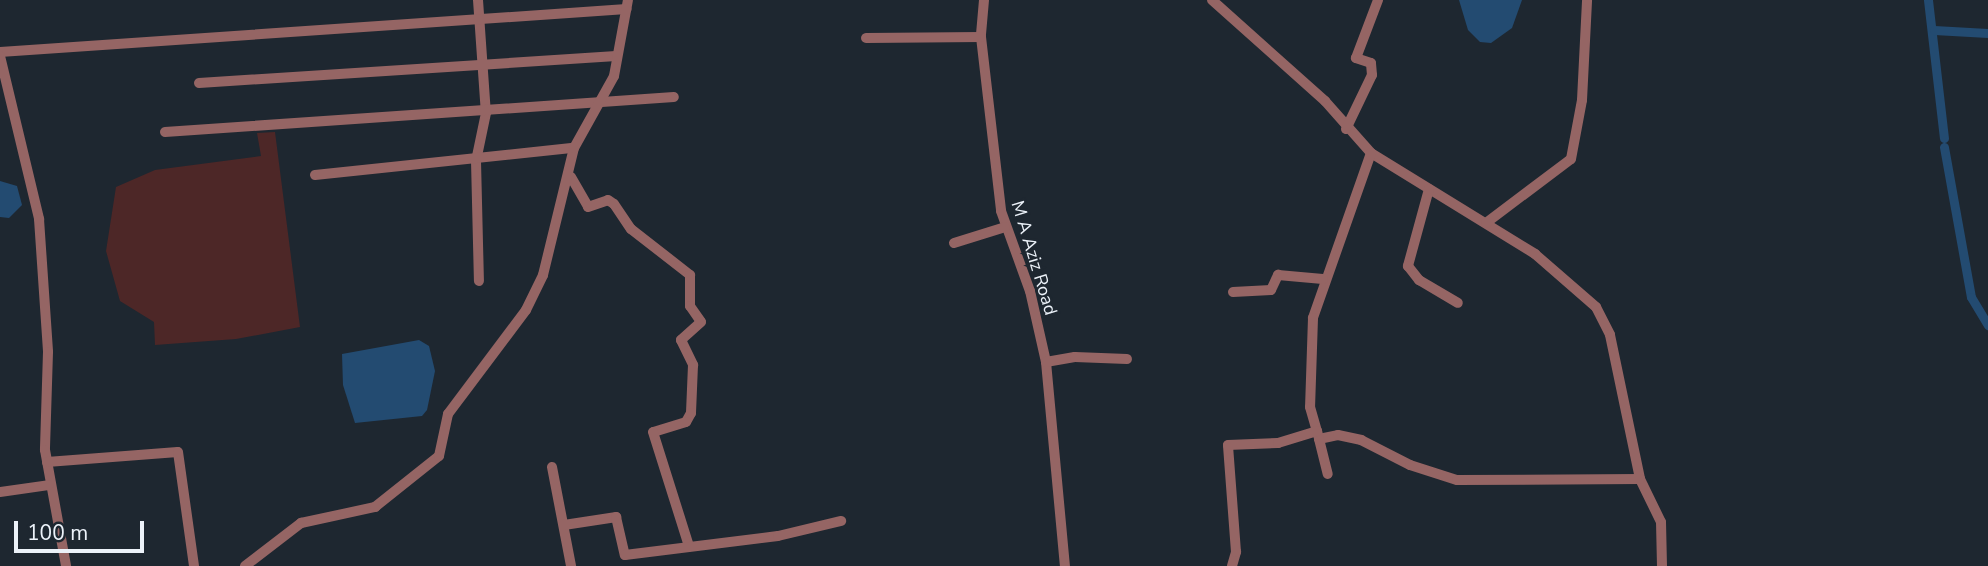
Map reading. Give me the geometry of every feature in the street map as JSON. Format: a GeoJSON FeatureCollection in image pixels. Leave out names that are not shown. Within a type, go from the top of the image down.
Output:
{"type":"FeatureCollection","features":[{"type":"Feature","properties":{"kind":"street"},"geometry":{"type":"LineString","coordinates":[[478,0],[486,113],[476,161],[479,281]]}},
{"type":"Feature","properties":{"kind":"street","name":"M A Aziz Road"},"geometry":{"type":"LineString","coordinates":[[984,0],[981,37],[1004,227],[1030,291],[1046,362],[1065,566]]}},
{"type":"Feature","properties":{"kind":"street"},"geometry":{"type":"LineString","coordinates":[[1212,0],[1325,101],[1346,129],[1371,153],[1535,254],[1604,317],[1640,480],[1661,522],[1662,566]]}},
{"type":"Feature","properties":{"kind":"street"},"geometry":{"type":"LineString","coordinates":[[1346,129],[1372,75],[1371,63],[1356,58],[1378,0]]}},
{"type":"Feature","properties":{"kind":"street"},"geometry":{"type":"LineString","coordinates":[[1486,223],[1571,159],[1582,100],[1587,0]]}},
{"type":"Feature","properties":{"kind":"street"},"geometry":{"type":"LineString","coordinates":[[66,566],[49,485],[47,462],[48,352],[39,219],[0,54],[479,21],[628,5],[614,76],[573,148],[571,177],[534,296],[448,414],[439,456],[375,507],[301,523],[245,566]]}},
{"type":"Feature","properties":{"kind":"street"},"geometry":{"type":"LineString","coordinates":[[866,38],[981,37]]}},
{"type":"Feature","properties":{"kind":"street"},"geometry":{"type":"LineString","coordinates":[[199,83],[617,56]]}},
{"type":"Feature","properties":{"kind":"street"},"geometry":{"type":"LineString","coordinates":[[165,132],[486,113],[674,97]]}},
{"type":"Feature","properties":{"kind":"street"},"geometry":{"type":"LineString","coordinates":[[315,175],[476,161],[573,148]]}},
{"type":"Feature","properties":{"kind":"street"},"geometry":{"type":"LineString","coordinates":[[1328,474],[1318,435],[1309,367],[1323,279],[1346,229],[1371,153]]}},
{"type":"Feature","properties":{"kind":"street"},"geometry":{"type":"LineString","coordinates":[[571,177],[588,207],[608,200],[614,204],[631,229],[690,275],[690,306],[701,322],[681,340],[693,365],[691,413],[685,422],[653,432],[689,545]]}},
{"type":"Feature","properties":{"kind":"street"},"geometry":{"type":"LineString","coordinates":[[1429,190],[1408,266],[1419,280],[1458,303]]}},
{"type":"Feature","properties":{"kind":"street"},"geometry":{"type":"LineString","coordinates":[[954,243],[1004,227]]}},
{"type":"Feature","properties":{"kind":"street"},"geometry":{"type":"LineString","coordinates":[[1233,292],[1271,290],[1278,275],[1323,279]]}},
{"type":"Feature","properties":{"kind":"street"},"geometry":{"type":"LineString","coordinates":[[1046,362],[1075,357],[1127,359]]}},
{"type":"Feature","properties":{"kind":"street"},"geometry":{"type":"LineString","coordinates":[[1232,566],[1236,552],[1228,445],[1278,443],[1318,435],[1338,435],[1361,440],[1410,466],[1457,480],[1640,480]]}},
{"type":"Feature","properties":{"kind":"street"},"geometry":{"type":"LineString","coordinates":[[47,462],[178,452],[194,566]]}},
{"type":"Feature","properties":{"kind":"street"},"geometry":{"type":"LineString","coordinates":[[552,467],[571,566]]}},
{"type":"Feature","properties":{"kind":"street"},"geometry":{"type":"LineString","coordinates":[[0,492],[49,485]]}},
{"type":"Feature","properties":{"kind":"street"},"geometry":{"type":"LineString","coordinates":[[564,525],[616,517],[625,555],[778,536],[841,522]]}},
{"type":"Feature","properties":{"kind":"shaded area"},"geometry":{"type":"Polygon","coordinates":[[[275,132],[300,327],[236,339],[155,345],[154,322],[120,301],[106,251],[116,187],[155,170],[261,156],[257,133],[275,132]]]}},
{"type":"Feature","properties":{"kind":"water"},"geometry":{"type":"Polygon","coordinates":[[[1459,0],[1522,0],[1512,28],[1491,43],[1480,42],[1468,30],[1459,0]]]}},
{"type":"Feature","properties":{"kind":"water"},"geometry":{"type":"Polygon","coordinates":[[[0,181],[17,186],[22,205],[9,218],[0,217],[0,181]]]}},
{"type":"Feature","properties":{"kind":"water"},"geometry":{"type":"Polygon","coordinates":[[[419,340],[429,346],[435,371],[427,410],[422,416],[355,423],[343,385],[342,354],[419,340]]]}},
{"type":"Feature","properties":{"kind":"waterway"},"geometry":{"type":"LineString","coordinates":[[1928,0],[1944,138]]}},
{"type":"Feature","properties":{"kind":"waterway"},"geometry":{"type":"LineString","coordinates":[[1934,30],[1988,33]]}},
{"type":"Feature","properties":{"kind":"waterway"},"geometry":{"type":"LineString","coordinates":[[1944,147],[1971,297],[1988,325]]}}]}
